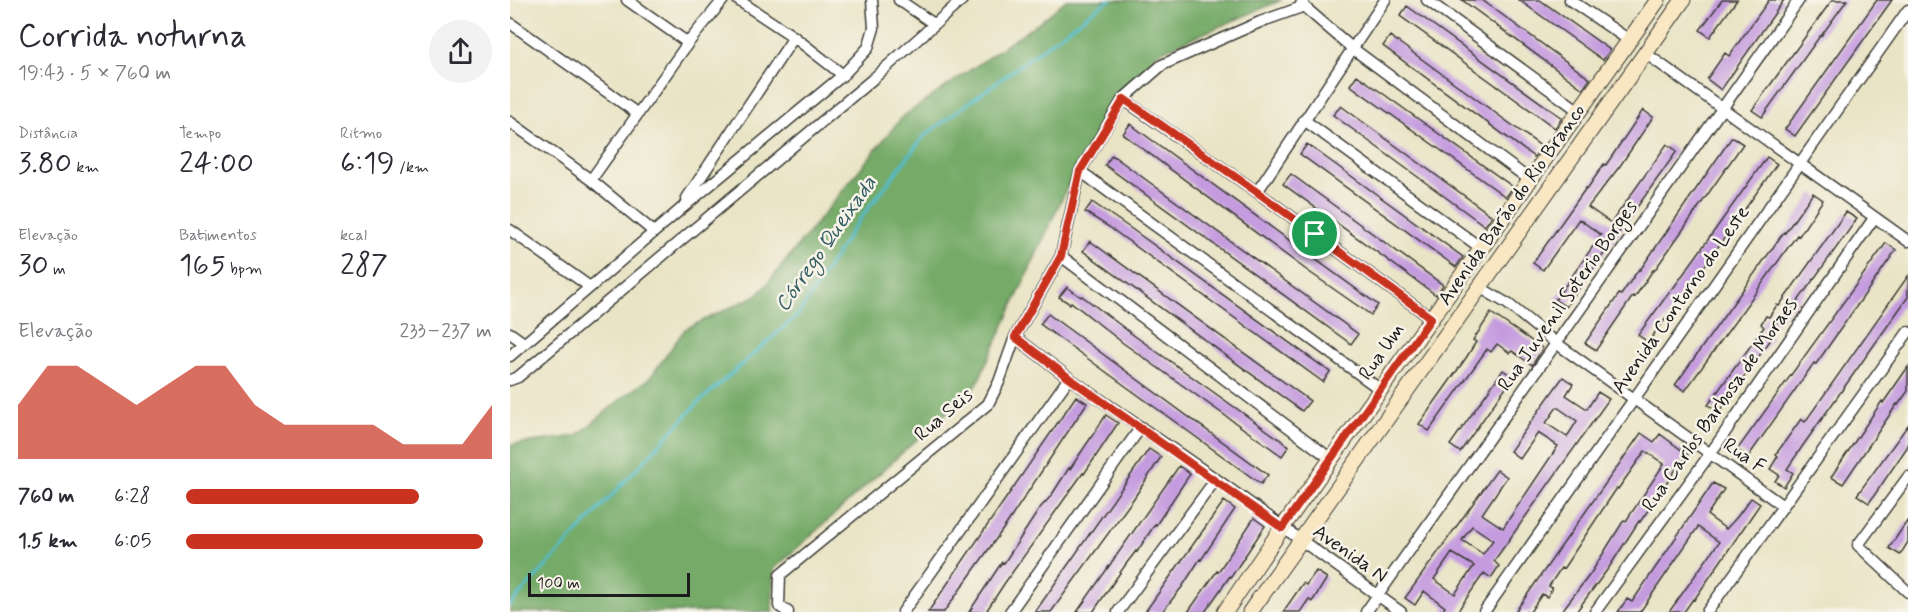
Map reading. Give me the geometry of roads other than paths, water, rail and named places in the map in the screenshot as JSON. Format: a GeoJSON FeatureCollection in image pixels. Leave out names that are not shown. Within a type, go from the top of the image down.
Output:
{"type":"FeatureCollection","features":[{"type":"Feature","properties":{"kind":"street"},"geometry":{"type":"LineString","coordinates":[[627,0],[688,43]]}},
{"type":"Feature","properties":{"kind":"street"},"geometry":{"type":"LineString","coordinates":[[591,180],[688,43],[723,0]]}},
{"type":"Feature","properties":{"kind":"street"},"geometry":{"type":"LineString","coordinates":[[738,0],[794,37],[843,75]]}},
{"type":"Feature","properties":{"kind":"street"},"geometry":{"type":"LineString","coordinates":[[510,356],[681,209],[843,75],[868,48],[874,28],[872,0]]}},
{"type":"Feature","properties":{"kind":"street"},"geometry":{"type":"LineString","coordinates":[[899,0],[934,24]]}},
{"type":"Feature","properties":{"kind":"street"},"geometry":{"type":"LineString","coordinates":[[510,380],[518,377],[564,339],[874,78],[962,0]]}},
{"type":"Feature","properties":{"kind":"street"},"geometry":{"type":"LineString","coordinates":[[1257,192],[1385,0]]}},
{"type":"Feature","properties":{"kind":"street"},"geometry":{"type":"LineString","coordinates":[[1427,0],[1579,111]]}},
{"type":"Feature","properties":{"kind":"street"},"geometry":{"type":"LineString","coordinates":[[1570,0],[1629,40]]}},
{"type":"Feature","properties":{"kind":"street","name":"Rua Um"},"geometry":{"type":"LineString","coordinates":[[1225,612],[1282,528],[1658,0]]}},
{"type":"Feature","properties":{"kind":"street","name":"Avenida Barão do Rio Branco"},"geometry":{"type":"LineString","coordinates":[[1250,612],[1683,0]]}},
{"type":"Feature","properties":{"kind":"street","name":"Rua Juvenil Soterio Borges"},"geometry":{"type":"LineString","coordinates":[[1366,612],[1798,0]]}},
{"type":"Feature","properties":{"kind":"street"},"geometry":{"type":"LineString","coordinates":[[1302,2],[1353,48],[1530,180]]}},
{"type":"Feature","properties":{"kind":"street","name":"Rua Seis"},"geometry":{"type":"LineString","coordinates":[[783,609],[780,575],[988,404],[999,382],[1015,337],[1061,256],[1080,171],[1124,99],[1162,65],[1260,22],[1299,8],[1302,2]]}},
{"type":"Feature","properties":{"kind":"street","name":"Avenida Contorno do Leste"},"geometry":{"type":"LineString","coordinates":[[1484,612],[1908,10]]}},
{"type":"Feature","properties":{"kind":"street"},"geometry":{"type":"LineString","coordinates":[[510,22],[638,114]]}},
{"type":"Feature","properties":{"kind":"street"},"geometry":{"type":"LineString","coordinates":[[681,209],[794,37]]}},
{"type":"Feature","properties":{"kind":"street"},"geometry":{"type":"LineString","coordinates":[[1646,53],[1908,242]]}},
{"type":"Feature","properties":{"kind":"street"},"geometry":{"type":"LineString","coordinates":[[1124,99],[1431,318]]}},
{"type":"Feature","properties":{"kind":"street"},"geometry":{"type":"LineString","coordinates":[[1304,120],[1481,248]]}},
{"type":"Feature","properties":{"kind":"street"},"geometry":{"type":"LineString","coordinates":[[510,122],[591,180],[654,232]]}},
{"type":"Feature","properties":{"kind":"street"},"geometry":{"type":"LineString","coordinates":[[1080,171],[1381,390]]}},
{"type":"Feature","properties":{"kind":"street","name":"Rua Carlos Barbosa de Moraes"},"geometry":{"type":"LineString","coordinates":[[1595,612],[1710,454],[1874,218]]}},
{"type":"Feature","properties":{"kind":"street"},"geometry":{"type":"LineString","coordinates":[[510,230],[590,287]]}},
{"type":"Feature","properties":{"kind":"street"},"geometry":{"type":"LineString","coordinates":[[1061,256],[1331,459]]}},
{"type":"Feature","properties":{"kind":"street","name":"Rua F"},"geometry":{"type":"LineString","coordinates":[[1479,287],[1508,304],[1556,344],[1783,506]]}},
{"type":"Feature","properties":{"kind":"street"},"geometry":{"type":"LineString","coordinates":[[1707,612],[1908,332]]}},
{"type":"Feature","properties":{"kind":"street"},"geometry":{"type":"LineString","coordinates":[[510,333],[524,343]]}},
{"type":"Feature","properties":{"kind":"street","name":"Avenida N"},"geometry":{"type":"LineString","coordinates":[[1015,337],[1069,378],[1216,479],[1401,612]]}},
{"type":"Feature","properties":{"kind":"street"},"geometry":{"type":"LineString","coordinates":[[903,612],[1069,378]]}},
{"type":"Feature","properties":{"kind":"street"},"geometry":{"type":"LineString","coordinates":[[1010,612],[1141,427]]}},
{"type":"Feature","properties":{"kind":"street"},"geometry":{"type":"LineString","coordinates":[[1908,477],[1858,545],[1908,592]]}},
{"type":"Feature","properties":{"kind":"street"},"geometry":{"type":"LineString","coordinates":[[1118,612],[1216,479]]}},
{"type":"Feature","properties":{"kind":"waterway","name":"Córrego Queixada"},"geometry":{"type":"LineString","coordinates":[[510,605],[698,403],[799,314],[853,228],[924,136],[1110,0]]}}]}
